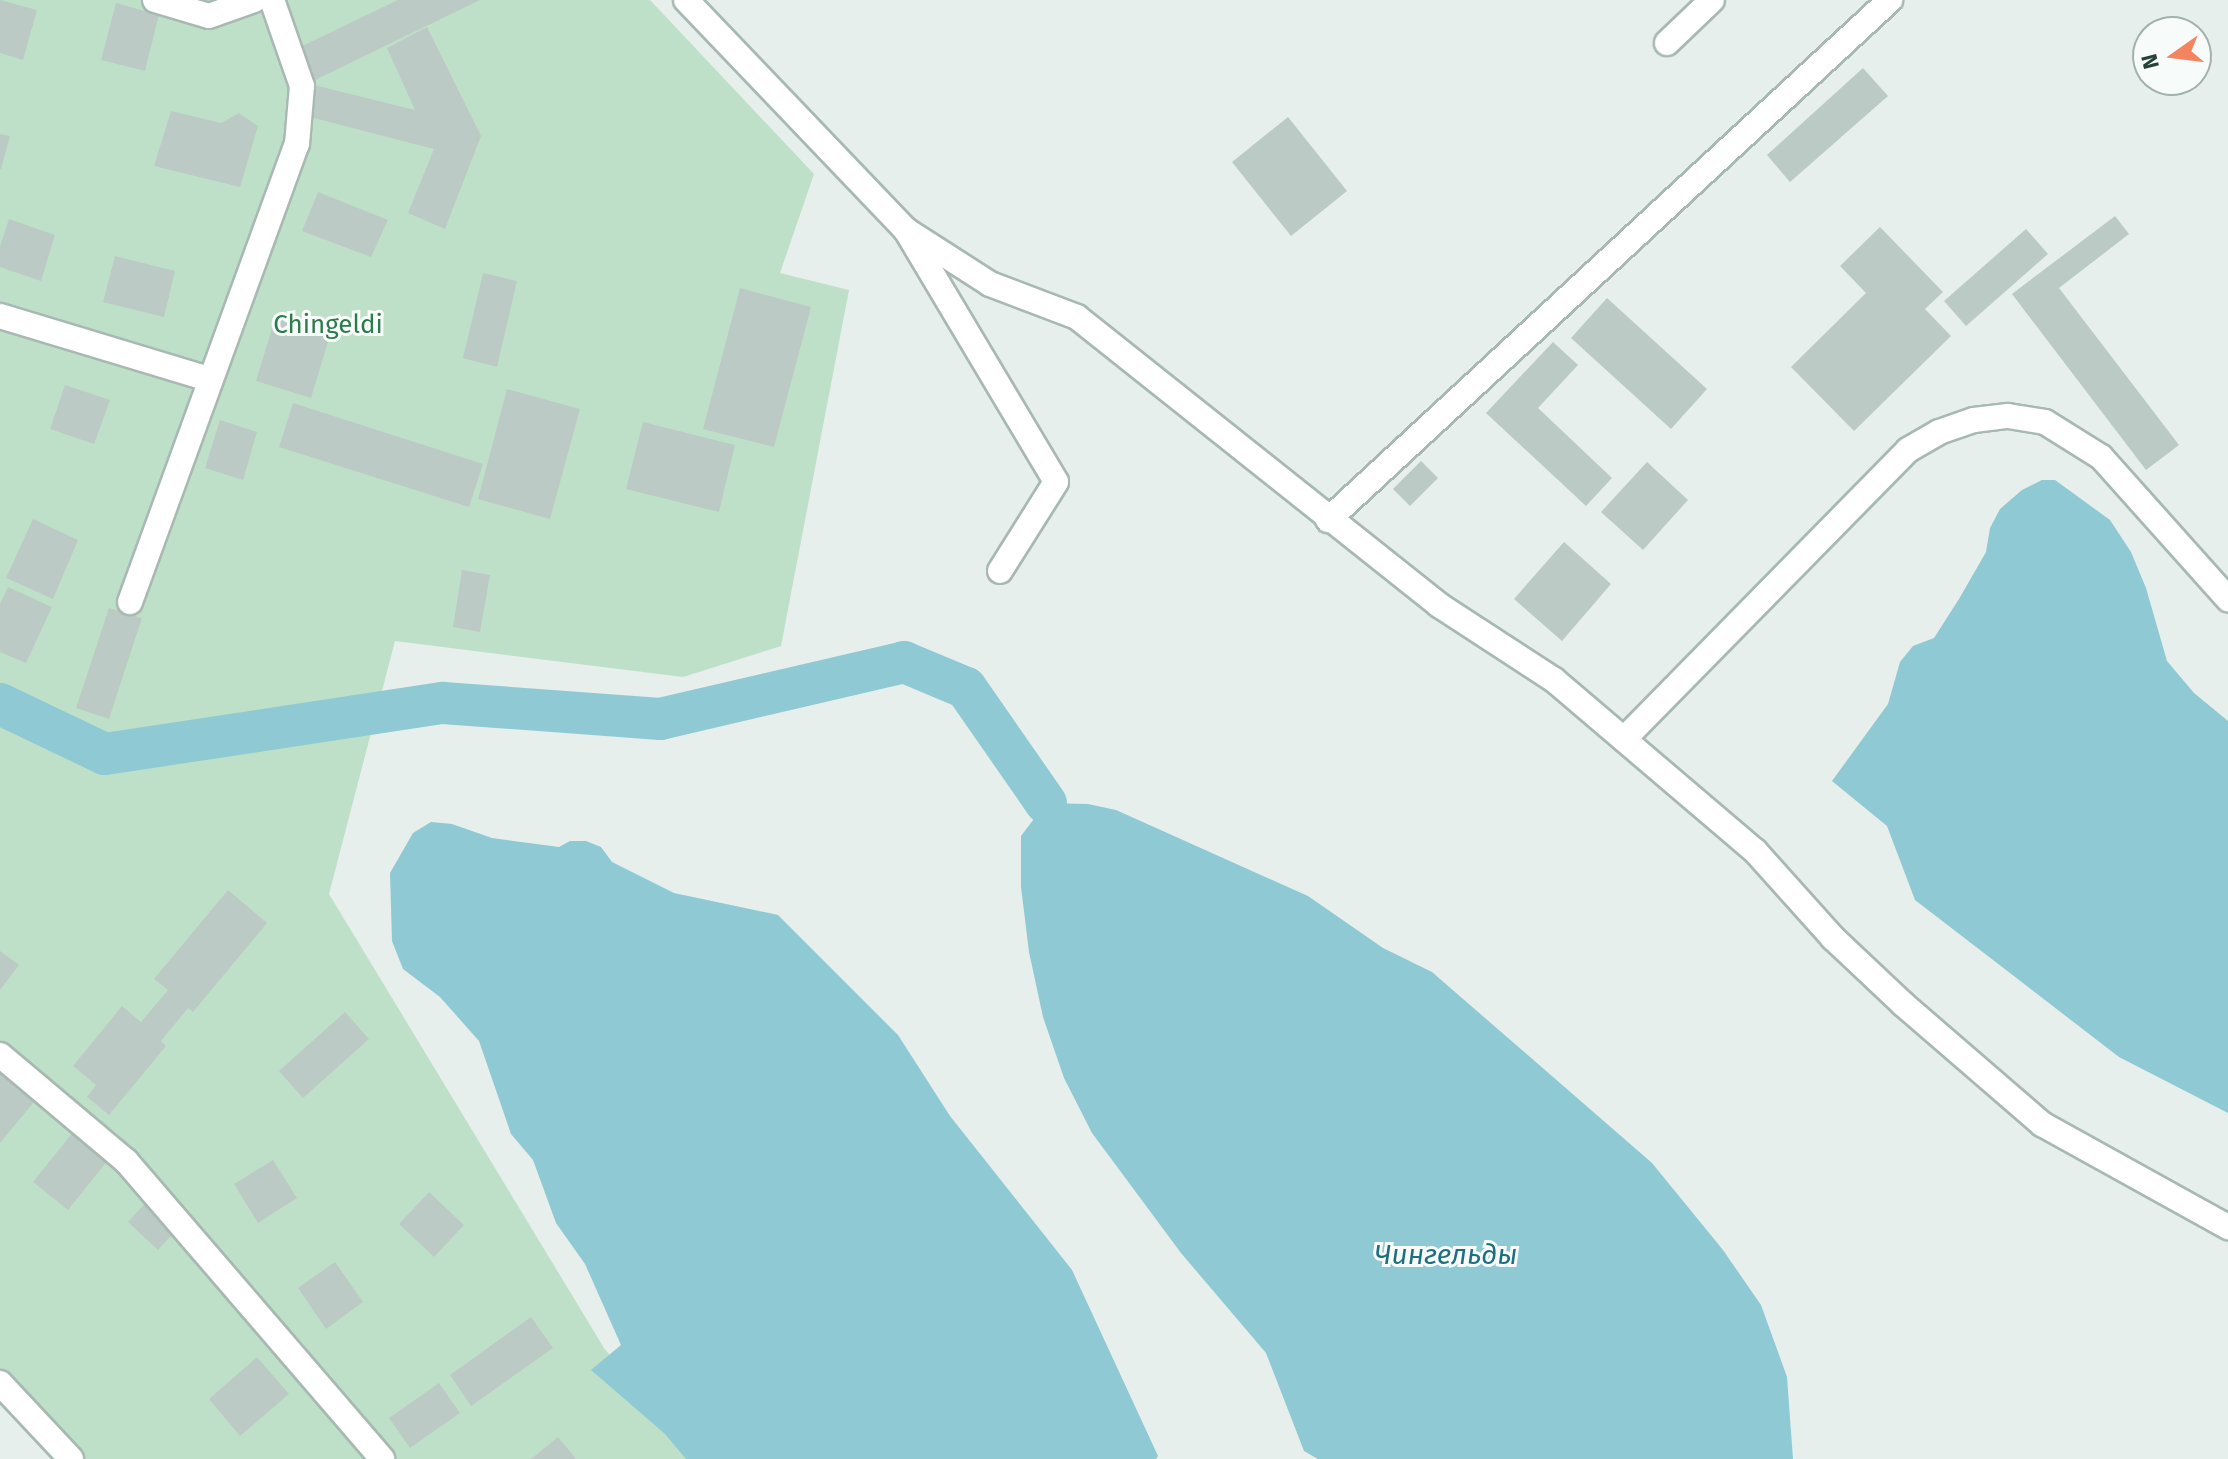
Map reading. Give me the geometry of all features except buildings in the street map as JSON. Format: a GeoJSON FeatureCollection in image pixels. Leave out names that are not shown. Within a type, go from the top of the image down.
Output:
{"type":"FeatureCollection","features":[{"type":"Feature","properties":{"kind":"street"},"geometry":{"type":"LineString","coordinates":[[155,0],[209,16],[254,0]]}},
{"type":"Feature","properties":{"kind":"street"},"geometry":{"type":"LineString","coordinates":[[130,602],[297,144],[302,86],[272,0]]}},
{"type":"Feature","properties":{"kind":"street"},"geometry":{"type":"LineString","coordinates":[[686,0],[906,230],[1056,482],[1000,571]]}},
{"type":"Feature","properties":{"kind":"street"},"geometry":{"type":"LineString","coordinates":[[1667,43],[1712,0]]}},
{"type":"Feature","properties":{"kind":"street"},"geometry":{"type":"LineString","coordinates":[[1328,520],[1890,0]]}},
{"type":"Feature","properties":{"kind":"street"},"geometry":{"type":"LineString","coordinates":[[906,230],[990,284],[1077,317],[1328,520],[1439,605],[1554,680],[1755,851],[1833,938],[1903,1004],[2042,1124],[2228,1227]]}},
{"type":"Feature","properties":{"kind":"street"},"geometry":{"type":"LineString","coordinates":[[0,316],[209,379]]}},
{"type":"Feature","properties":{"kind":"street"},"geometry":{"type":"LineString","coordinates":[[1624,739],[1908,450],[1939,432],[1974,420],[2008,416],[2045,422],[2101,457],[2228,599]]}},
{"type":"Feature","properties":{"kind":"street"},"geometry":{"type":"LineString","coordinates":[[0,1055],[126,1161],[382,1459]]}},
{"type":"Feature","properties":{"kind":"street"},"geometry":{"type":"LineString","coordinates":[[0,1383],[71,1459]]}},
{"type":"Feature","properties":{"kind":"green space","name":"Chingeldi"},"geometry":{"type":"Polygon","coordinates":[[[0,0],[650,0],[814,174],[780,273],[849,290],[781,646],[683,677],[395,641],[329,894],[604,1348],[694,1459],[84,1459],[43,1412],[0,1376],[0,0]]]}},
{"type":"Feature","properties":{"kind":"water"},"geometry":{"type":"Polygon","coordinates":[[[2042,480],[2055,480],[2110,520],[2131,552],[2146,588],[2167,661],[2194,693],[2228,721],[2228,1113],[2119,1057],[1915,900],[1887,826],[1832,781],[1888,704],[1900,662],[1913,646],[1934,638],[1959,599],[1986,552],[1990,528],[2000,509],[2022,490],[2042,480]]]}},
{"type":"Feature","properties":{"kind":"water","name":"Чингельды"},"geometry":{"type":"Polygon","coordinates":[[[1046,803],[1088,804],[1116,810],[1308,896],[1383,948],[1432,972],[1652,1163],[1723,1250],[1761,1305],[1787,1377],[1793,1459],[1318,1459],[1304,1451],[1266,1353],[1181,1253],[1092,1133],[1064,1078],[1043,1017],[1029,952],[1021,887],[1021,836],[1046,803]]]}},
{"type":"Feature","properties":{"kind":"water"},"geometry":{"type":"Polygon","coordinates":[[[431,822],[452,824],[492,838],[559,847],[570,841],[586,841],[601,847],[612,862],[674,893],[778,915],[898,1035],[950,1116],[1072,1270],[1158,1456],[1156,1459],[686,1459],[665,1434],[591,1370],[621,1345],[585,1264],[556,1223],[533,1160],[511,1134],[479,1041],[440,997],[403,969],[392,941],[390,873],[413,833],[431,822]]]}},
{"type":"Feature","properties":{"kind":"waterway"},"geometry":{"type":"LineString","coordinates":[[0,704],[105,754],[443,703],[660,719],[904,662],[966,688],[1046,803]]}}]}
